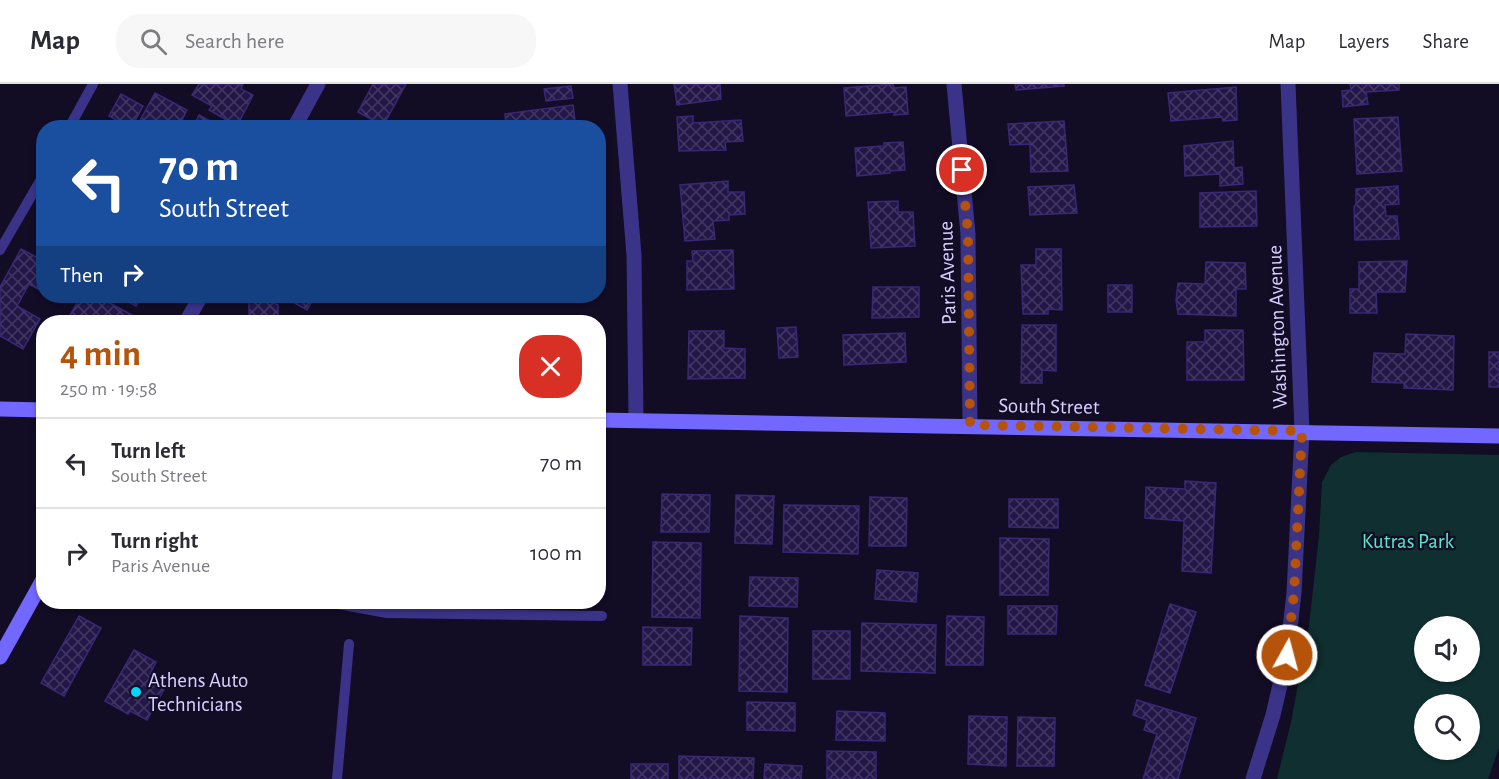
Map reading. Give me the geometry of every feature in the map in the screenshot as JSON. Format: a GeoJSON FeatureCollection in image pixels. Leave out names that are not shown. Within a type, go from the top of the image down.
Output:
{"type":"FeatureCollection","features":[{"type":"Feature","properties":{"kind":"street"},"geometry":{"type":"LineString","coordinates":[[298,120],[318,84]]}},
{"type":"Feature","properties":{"kind":"street"},"geometry":{"type":"LineString","coordinates":[[620,84],[634,255],[636,420]]}},
{"type":"Feature","properties":{"kind":"street","name":"Paris Avenue"},"geometry":{"type":"LineString","coordinates":[[954,84],[968,234],[970,425]]}},
{"type":"Feature","properties":{"kind":"street","name":"Washington Avenue"},"geometry":{"type":"LineString","coordinates":[[1253,779],[1273,715],[1287,655],[1294,593],[1302,431],[1288,84]]}},
{"type":"Feature","properties":{"kind":"street"},"geometry":{"type":"LineString","coordinates":[[0,409],[36,410]]}},
{"type":"Feature","properties":{"kind":"street","name":"South Street"},"geometry":{"type":"LineString","coordinates":[[606,420],[1499,436]]}},
{"type":"Feature","properties":{"kind":"street"},"geometry":{"type":"LineString","coordinates":[[0,657],[36,592]]}},
{"type":"Feature","properties":{"kind":"lane"},"geometry":{"type":"LineString","coordinates":[[73,120],[93,84]]}},
{"type":"Feature","properties":{"kind":"lane"},"geometry":{"type":"LineString","coordinates":[[0,250],[36,188]]}},
{"type":"Feature","properties":{"kind":"lane"},"geometry":{"type":"LineString","coordinates":[[365,609],[387,613],[602,616]]}},
{"type":"Feature","properties":{"kind":"lane"},"geometry":{"type":"LineString","coordinates":[[337,779],[350,644]]}},
{"type":"Feature","properties":{"kind":"green space","name":"Kutras Park"},"geometry":{"type":"Polygon","coordinates":[[[1356,452],[1499,455],[1499,748],[1488,779],[1277,779],[1291,722],[1309,626],[1319,536],[1322,482],[1331,465],[1341,457],[1356,452]]]}},
{"type":"Feature","properties":{"kind":"building"},"geometry":{"type":"Polygon","coordinates":[[[199,84],[243,84],[241,89],[253,95],[240,120],[226,120],[209,110],[212,106],[192,95],[199,84]]]}},
{"type":"Feature","properties":{"kind":"building"},"geometry":{"type":"Polygon","coordinates":[[[373,84],[406,84],[386,120],[372,120],[358,112],[373,84]]]}},
{"type":"Feature","properties":{"kind":"building"},"geometry":{"type":"Polygon","coordinates":[[[674,84],[720,84],[721,99],[677,105],[674,84]]]}},
{"type":"Feature","properties":{"kind":"building"},"geometry":{"type":"Polygon","coordinates":[[[893,84],[894,88],[906,87],[908,114],[894,115],[895,112],[846,116],[844,88],[893,84]]]}},
{"type":"Feature","properties":{"kind":"building"},"geometry":{"type":"Polygon","coordinates":[[[1015,84],[1064,84],[1064,86],[1016,90],[1015,84]]]}},
{"type":"Feature","properties":{"kind":"building"},"geometry":{"type":"Polygon","coordinates":[[[1350,84],[1399,84],[1399,90],[1366,92],[1368,104],[1343,107],[1342,91],[1351,90],[1350,84]]]}},
{"type":"Feature","properties":{"kind":"building"},"geometry":{"type":"Polygon","coordinates":[[[571,86],[573,98],[546,101],[544,89],[571,86]]]}},
{"type":"Feature","properties":{"kind":"building"},"geometry":{"type":"Polygon","coordinates":[[[1236,87],[1237,120],[1223,121],[1222,117],[1171,121],[1168,93],[1236,87]]]}},
{"type":"Feature","properties":{"kind":"building"},"geometry":{"type":"Polygon","coordinates":[[[155,93],[187,110],[182,120],[140,120],[155,93]]]}},
{"type":"Feature","properties":{"kind":"building"},"geometry":{"type":"Polygon","coordinates":[[[121,94],[143,106],[135,120],[116,120],[109,116],[121,94]]]}},
{"type":"Feature","properties":{"kind":"building"},"geometry":{"type":"Polygon","coordinates":[[[573,105],[575,120],[505,120],[505,114],[573,105]]]}},
{"type":"Feature","properties":{"kind":"building"},"geometry":{"type":"Polygon","coordinates":[[[199,115],[208,120],[197,120],[199,115]]]}},
{"type":"Feature","properties":{"kind":"building"},"geometry":{"type":"Polygon","coordinates":[[[693,116],[693,123],[741,120],[743,141],[725,142],[726,150],[679,151],[677,117],[693,116]]]}},
{"type":"Feature","properties":{"kind":"building"},"geometry":{"type":"Polygon","coordinates":[[[1398,117],[1402,171],[1357,174],[1354,119],[1398,117]]]}},
{"type":"Feature","properties":{"kind":"building"},"geometry":{"type":"Polygon","coordinates":[[[1064,121],[1068,171],[1031,172],[1030,144],[1010,145],[1008,124],[1064,121]]]}},
{"type":"Feature","properties":{"kind":"building"},"geometry":{"type":"Polygon","coordinates":[[[1233,141],[1234,168],[1242,167],[1243,184],[1220,186],[1220,174],[1185,176],[1184,146],[1233,141]]]}},
{"type":"Feature","properties":{"kind":"building"},"geometry":{"type":"Polygon","coordinates":[[[903,142],[905,170],[857,176],[855,148],[903,142]]]}},
{"type":"Feature","properties":{"kind":"building"},"geometry":{"type":"Polygon","coordinates":[[[728,181],[728,192],[744,192],[745,214],[729,215],[729,220],[713,221],[715,239],[685,241],[680,185],[728,181]]]}},
{"type":"Feature","properties":{"kind":"building"},"geometry":{"type":"Polygon","coordinates":[[[1074,185],[1077,213],[1030,215],[1028,187],[1074,185]]]}},
{"type":"Feature","properties":{"kind":"building"},"geometry":{"type":"Polygon","coordinates":[[[1398,186],[1399,204],[1385,205],[1386,216],[1397,216],[1399,239],[1355,240],[1356,189],[1398,186]]]}},
{"type":"Feature","properties":{"kind":"building"},"geometry":{"type":"Polygon","coordinates":[[[1256,191],[1257,226],[1200,227],[1200,193],[1256,191]]]}},
{"type":"Feature","properties":{"kind":"building"},"geometry":{"type":"Polygon","coordinates":[[[898,201],[898,212],[913,212],[915,246],[871,248],[868,202],[898,201]]]}},
{"type":"Feature","properties":{"kind":"building"},"geometry":{"type":"Polygon","coordinates":[[[21,249],[36,257],[36,288],[29,284],[17,306],[36,317],[36,326],[23,349],[0,336],[0,287],[21,249]]]}},
{"type":"Feature","properties":{"kind":"building"},"geometry":{"type":"Polygon","coordinates":[[[1036,249],[1061,249],[1062,310],[1048,309],[1048,314],[1023,314],[1021,265],[1036,265],[1036,249]]]}},
{"type":"Feature","properties":{"kind":"building"},"geometry":{"type":"Polygon","coordinates":[[[733,250],[734,289],[687,290],[687,261],[693,261],[692,251],[733,250]]]}},
{"type":"Feature","properties":{"kind":"building"},"geometry":{"type":"Polygon","coordinates":[[[1407,261],[1405,292],[1376,292],[1377,313],[1350,313],[1350,289],[1359,289],[1359,262],[1407,261]]]}},
{"type":"Feature","properties":{"kind":"building"},"geometry":{"type":"Polygon","coordinates":[[[1206,262],[1245,263],[1246,289],[1236,289],[1236,316],[1178,314],[1176,300],[1178,283],[1205,284],[1206,262]]]}},
{"type":"Feature","properties":{"kind":"building"},"geometry":{"type":"Polygon","coordinates":[[[1108,285],[1132,285],[1132,312],[1108,312],[1108,285]]]}},
{"type":"Feature","properties":{"kind":"building"},"geometry":{"type":"Polygon","coordinates":[[[873,287],[919,287],[919,317],[872,318],[873,287]]]}},
{"type":"Feature","properties":{"kind":"building"},"geometry":{"type":"Polygon","coordinates":[[[77,303],[110,303],[132,315],[70,315],[77,303]]]}},
{"type":"Feature","properties":{"kind":"building"},"geometry":{"type":"Polygon","coordinates":[[[249,303],[278,305],[278,315],[249,315],[249,303]]]}},
{"type":"Feature","properties":{"kind":"building"},"geometry":{"type":"Polygon","coordinates":[[[294,303],[311,303],[307,310],[294,303]]]}},
{"type":"Feature","properties":{"kind":"building"},"geometry":{"type":"Polygon","coordinates":[[[1022,325],[1056,325],[1056,371],[1042,370],[1042,383],[1021,383],[1022,325]]]}},
{"type":"Feature","properties":{"kind":"building"},"geometry":{"type":"Polygon","coordinates":[[[796,327],[798,357],[779,358],[777,328],[796,327]]]}},
{"type":"Feature","properties":{"kind":"building"},"geometry":{"type":"Polygon","coordinates":[[[1205,330],[1243,330],[1244,380],[1187,380],[1187,342],[1205,342],[1205,330]]]}},
{"type":"Feature","properties":{"kind":"building"},"geometry":{"type":"Polygon","coordinates":[[[689,331],[724,331],[724,348],[745,349],[745,378],[688,379],[689,331]]]}},
{"type":"Feature","properties":{"kind":"building"},"geometry":{"type":"Polygon","coordinates":[[[905,333],[906,362],[844,365],[843,335],[905,333]]]}},
{"type":"Feature","properties":{"kind":"building"},"geometry":{"type":"Polygon","coordinates":[[[1406,334],[1454,336],[1453,390],[1404,388],[1404,383],[1372,382],[1374,353],[1405,354],[1406,334]]]}},
{"type":"Feature","properties":{"kind":"building"},"geometry":{"type":"Polygon","coordinates":[[[1489,352],[1499,352],[1499,387],[1489,387],[1489,352]]]}},
{"type":"Feature","properties":{"kind":"building"},"geometry":{"type":"Polygon","coordinates":[[[1185,481],[1216,483],[1211,573],[1182,571],[1184,521],[1145,518],[1146,487],[1185,489],[1185,481]]]}},
{"type":"Feature","properties":{"kind":"building"},"geometry":{"type":"Polygon","coordinates":[[[662,494],[710,495],[709,532],[661,532],[662,494]]]}},
{"type":"Feature","properties":{"kind":"building"},"geometry":{"type":"Polygon","coordinates":[[[736,495],[774,496],[772,544],[735,543],[736,495]]]}},
{"type":"Feature","properties":{"kind":"building"},"geometry":{"type":"Polygon","coordinates":[[[870,497],[907,498],[906,546],[869,546],[870,497]]]}},
{"type":"Feature","properties":{"kind":"building"},"geometry":{"type":"Polygon","coordinates":[[[1009,499],[1058,499],[1058,528],[1009,527],[1009,499]]]}},
{"type":"Feature","properties":{"kind":"building"},"geometry":{"type":"Polygon","coordinates":[[[784,505],[859,506],[858,554],[783,552],[784,505]]]}},
{"type":"Feature","properties":{"kind":"building"},"geometry":{"type":"Polygon","coordinates":[[[1000,538],[1049,539],[1048,595],[1000,595],[1000,538]]]}},
{"type":"Feature","properties":{"kind":"building"},"geometry":{"type":"Polygon","coordinates":[[[653,542],[701,543],[700,618],[652,617],[653,542]]]}},
{"type":"Feature","properties":{"kind":"building"},"geometry":{"type":"Polygon","coordinates":[[[877,570],[918,573],[916,602],[875,599],[877,570]]]}},
{"type":"Feature","properties":{"kind":"building"},"geometry":{"type":"Polygon","coordinates":[[[750,577],[798,578],[797,607],[749,606],[750,577]]]}},
{"type":"Feature","properties":{"kind":"building"},"geometry":{"type":"Polygon","coordinates":[[[1170,604],[1196,612],[1170,693],[1145,685],[1170,604]]]}},
{"type":"Feature","properties":{"kind":"building"},"geometry":{"type":"Polygon","coordinates":[[[1008,606],[1057,606],[1056,634],[1008,634],[1008,606]]]}},
{"type":"Feature","properties":{"kind":"building"},"geometry":{"type":"Polygon","coordinates":[[[79,616],[101,628],[64,696],[41,683],[79,616]]]}},
{"type":"Feature","properties":{"kind":"building"},"geometry":{"type":"Polygon","coordinates":[[[740,616],[788,618],[787,692],[739,691],[740,616]]]}},
{"type":"Feature","properties":{"kind":"building"},"geometry":{"type":"Polygon","coordinates":[[[947,616],[984,617],[983,665],[946,665],[947,616]]]}},
{"type":"Feature","properties":{"kind":"building"},"geometry":{"type":"Polygon","coordinates":[[[862,623],[936,625],[935,673],[861,671],[862,623]]]}},
{"type":"Feature","properties":{"kind":"building"},"geometry":{"type":"Polygon","coordinates":[[[643,627],[692,628],[691,665],[643,665],[643,627]]]}},
{"type":"Feature","properties":{"kind":"building"},"geometry":{"type":"Polygon","coordinates":[[[813,631],[850,631],[850,679],[813,679],[813,631]]]}},
{"type":"Feature","properties":{"kind":"building","name":"Athens Auto Technicians"},"geometry":{"type":"Polygon","coordinates":[[[134,650],[156,662],[150,674],[167,684],[147,720],[130,711],[128,714],[105,701],[134,650]]]}},
{"type":"Feature","properties":{"kind":"building"},"geometry":{"type":"Polygon","coordinates":[[[1137,700],[1196,718],[1178,779],[1143,779],[1157,734],[1144,730],[1147,720],[1133,715],[1137,700]]]}},
{"type":"Feature","properties":{"kind":"building"},"geometry":{"type":"Polygon","coordinates":[[[747,702],[795,703],[795,731],[747,730],[747,702]]]}},
{"type":"Feature","properties":{"kind":"building"},"geometry":{"type":"Polygon","coordinates":[[[837,711],[885,713],[885,741],[836,740],[837,711]]]}},
{"type":"Feature","properties":{"kind":"building"},"geometry":{"type":"Polygon","coordinates":[[[969,716],[1007,717],[1006,766],[968,764],[969,716]]]}},
{"type":"Feature","properties":{"kind":"building"},"geometry":{"type":"Polygon","coordinates":[[[1018,717],[1055,718],[1054,766],[1017,766],[1018,717]]]}},
{"type":"Feature","properties":{"kind":"building"},"geometry":{"type":"Polygon","coordinates":[[[827,751],[876,752],[876,779],[827,779],[827,751]]]}},
{"type":"Feature","properties":{"kind":"building"},"geometry":{"type":"Polygon","coordinates":[[[679,756],[754,758],[753,779],[679,779],[679,756]]]}},
{"type":"Feature","properties":{"kind":"building"},"geometry":{"type":"Polygon","coordinates":[[[631,764],[668,764],[668,779],[631,779],[631,764]]]}},
{"type":"Feature","properties":{"kind":"building"},"geometry":{"type":"Polygon","coordinates":[[[765,764],[802,766],[801,779],[764,779],[765,764]]]}},
{"type":"Feature","properties":{"kind":"place","name":"Athens Auto Technicians"},"geometry":{"type":"Point","coordinates":[136,692]}},
{"type":"Feature","properties":{"kind":"route"},"geometry":{"type":"LineString","coordinates":[[962,170],[968,234],[970,425],[1302,431],[1294,593],[1287,655]]}}]}
